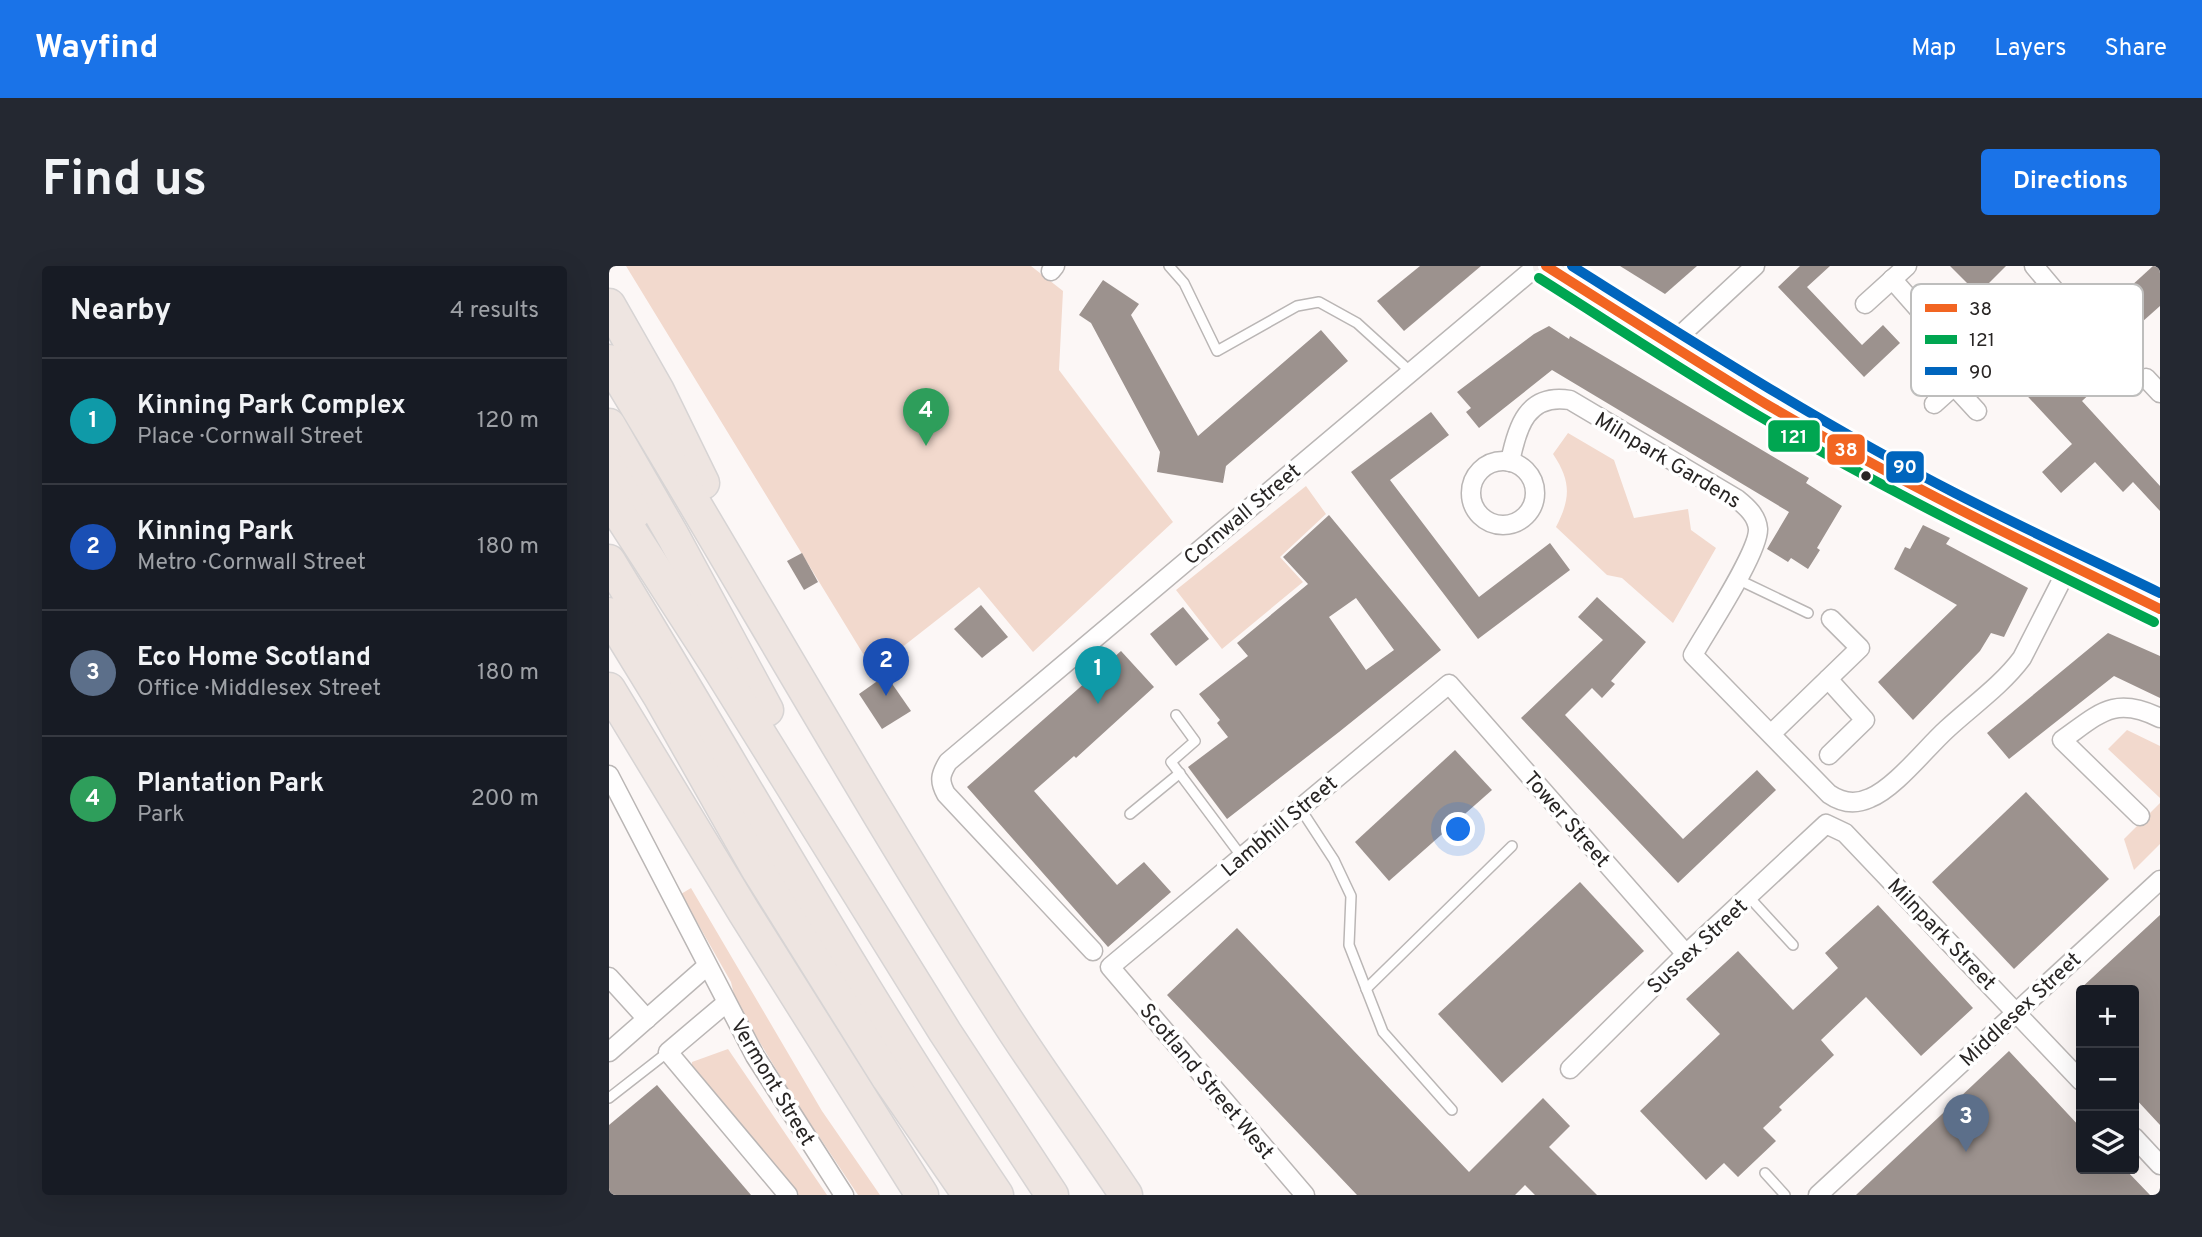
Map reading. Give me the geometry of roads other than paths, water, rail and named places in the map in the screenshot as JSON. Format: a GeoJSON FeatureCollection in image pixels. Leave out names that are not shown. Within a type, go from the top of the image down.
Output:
{"type":"FeatureCollection","features":[{"type":"Feature","properties":{"kind":"highway"},"geometry":{"type":"LineString","coordinates":[[609,305],[658,391],[820,718]]}},
{"type":"Feature","properties":{"kind":"highway"},"geometry":{"type":"LineString","coordinates":[[609,361],[820,718],[1001,1012],[1126,1195]]}},
{"type":"Feature","properties":{"kind":"highway"},"geometry":{"type":"LineString","coordinates":[[609,425],[727,634],[893,950]]}},
{"type":"Feature","properties":{"kind":"highway"},"geometry":{"type":"LineString","coordinates":[[609,468],[715,662]]}},
{"type":"Feature","properties":{"kind":"highway"},"geometry":{"type":"LineString","coordinates":[[609,498],[715,662],[893,950],[1052,1195]]}},
{"type":"Feature","properties":{"kind":"highway"},"geometry":{"type":"LineString","coordinates":[[609,561],[872,1003],[997,1195]]}},
{"type":"Feature","properties":{"kind":"highway"},"geometry":{"type":"LineString","coordinates":[[609,614],[660,697],[758,870],[888,1077],[969,1195]]}},
{"type":"Feature","properties":{"kind":"highway"},"geometry":{"type":"LineString","coordinates":[[609,689],[922,1195]]}},
{"type":"Feature","properties":{"kind":"main road"},"geometry":{"type":"LineString","coordinates":[[1546,266],[1821,435],[1948,505],[2160,608]]}},
{"type":"Feature","properties":{"kind":"street","name":"Cornwall Street"},"geometry":{"type":"LineString","coordinates":[[1093,951],[946,794],[940,783],[941,773],[948,762],[1537,266]]}},
{"type":"Feature","properties":{"kind":"street"},"geometry":{"type":"LineString","coordinates":[[1672,343],[1755,266]]}},
{"type":"Feature","properties":{"kind":"street"},"geometry":{"type":"LineString","coordinates":[[1865,304],[1907,266]]}},
{"type":"Feature","properties":{"kind":"street"},"geometry":{"type":"LineString","coordinates":[[2034,266],[2049,284]]}},
{"type":"Feature","properties":{"kind":"street"},"geometry":{"type":"LineString","coordinates":[[1892,279],[1911,301]]}},
{"type":"Feature","properties":{"kind":"street"},"geometry":{"type":"LineString","coordinates":[[2146,378],[2160,393]]}},
{"type":"Feature","properties":{"kind":"street"},"geometry":{"type":"LineString","coordinates":[[1934,404],[1943,396]]}},
{"type":"Feature","properties":{"kind":"street"},"geometry":{"type":"LineString","coordinates":[[1963,396],[1977,411]]}},
{"type":"Feature","properties":{"kind":"street","name":"Milnpark Gardens"},"geometry":{"type":"LineString","coordinates":[[1510,462],[1520,425],[1531,410],[1543,401],[1555,398],[1572,401],[1746,506],[1758,526],[1755,548],[1693,654],[1829,794],[1839,801],[1862,802],[1883,791],[2012,670],[2022,658],[2070,564]]}},
{"type":"Feature","properties":{"kind":"street"},"geometry":{"type":"LineString","coordinates":[[1770,734],[1860,648],[1831,619]]}},
{"type":"Feature","properties":{"kind":"street"},"geometry":{"type":"LineString","coordinates":[[1828,679],[1865,720],[1829,755]]}},
{"type":"Feature","properties":{"kind":"street","name":"Lambhill Street"},"geometry":{"type":"LineString","coordinates":[[1110,967],[1448,684]]}},
{"type":"Feature","properties":{"kind":"street","name":"Tower Street"},"geometry":{"type":"LineString","coordinates":[[1448,684],[1686,954]]}},
{"type":"Feature","properties":{"kind":"street"},"geometry":{"type":"LineString","coordinates":[[2140,816],[2062,740],[2107,709],[2140,708],[2160,718]]}},
{"type":"Feature","properties":{"kind":"street","name":"Vermont Street"},"geometry":{"type":"LineString","coordinates":[[609,775],[726,1003],[781,1098],[844,1195]]}},
{"type":"Feature","properties":{"kind":"street","name":"Sussex Street"},"geometry":{"type":"LineString","coordinates":[[1570,1069],[1686,954],[1826,824]]}},
{"type":"Feature","properties":{"kind":"street","name":"Milnpark Street"},"geometry":{"type":"LineString","coordinates":[[1826,824],[1845,833],[2076,1076]]}},
{"type":"Feature","properties":{"kind":"street","name":"Middlesex Street"},"geometry":{"type":"LineString","coordinates":[[1818,1195],[2160,880]]}},
{"type":"Feature","properties":{"kind":"street"},"geometry":{"type":"LineString","coordinates":[[609,1052],[707,966]]}},
{"type":"Feature","properties":{"kind":"street","name":"Scotland Street West"},"geometry":{"type":"LineString","coordinates":[[1110,967],[1305,1195]]}},
{"type":"Feature","properties":{"kind":"street"},"geometry":{"type":"LineString","coordinates":[[609,977],[647,1019]]}},
{"type":"Feature","properties":{"kind":"street"},"geometry":{"type":"LineString","coordinates":[[726,1003],[668,1052],[788,1195]]}},
{"type":"Feature","properties":{"kind":"street"},"geometry":{"type":"LineString","coordinates":[[2139,1142],[2160,1165]]}},
{"type":"Feature","properties":{"kind":"lane"},"geometry":{"type":"LineString","coordinates":[[1169,266],[1184,283],[1217,351],[1297,306],[1319,302],[1357,323],[1411,372]]}},
{"type":"Feature","properties":{"kind":"lane"},"geometry":{"type":"LineString","coordinates":[[1737,579],[1808,613]]}},
{"type":"Feature","properties":{"kind":"lane"},"geometry":{"type":"LineString","coordinates":[[1176,715],[1195,741],[1171,762],[1242,857]]}},
{"type":"Feature","properties":{"kind":"lane"},"geometry":{"type":"LineString","coordinates":[[1131,814],[1180,774]]}},
{"type":"Feature","properties":{"kind":"lane"},"geometry":{"type":"LineString","coordinates":[[1300,808],[1334,860],[1351,896],[1349,945],[1383,1032],[1452,1110]]}},
{"type":"Feature","properties":{"kind":"lane"},"geometry":{"type":"LineString","coordinates":[[1366,989],[1512,846]]}},
{"type":"Feature","properties":{"kind":"lane"},"geometry":{"type":"LineString","coordinates":[[1749,897],[1793,945]]}},
{"type":"Feature","properties":{"kind":"lane"},"geometry":{"type":"LineString","coordinates":[[609,1098],[668,1052]]}},
{"type":"Feature","properties":{"kind":"lane"},"geometry":{"type":"LineString","coordinates":[[1765,1172],[1785,1195]]}},
{"type":"Feature","properties":{"kind":"place","name":"Plantation Park"},"geometry":{"type":"Point","coordinates":[926,446]}},
{"type":"Feature","properties":{"kind":"place","name":"Kinning Park"},"geometry":{"type":"Point","coordinates":[886,696]}},
{"type":"Feature","properties":{"kind":"place","name":"Kinning Park Complex"},"geometry":{"type":"Point","coordinates":[1098,704]}},
{"type":"Feature","properties":{"kind":"place","name":"Eco Home Scotland"},"geometry":{"type":"Point","coordinates":[1966,1152]}}]}
